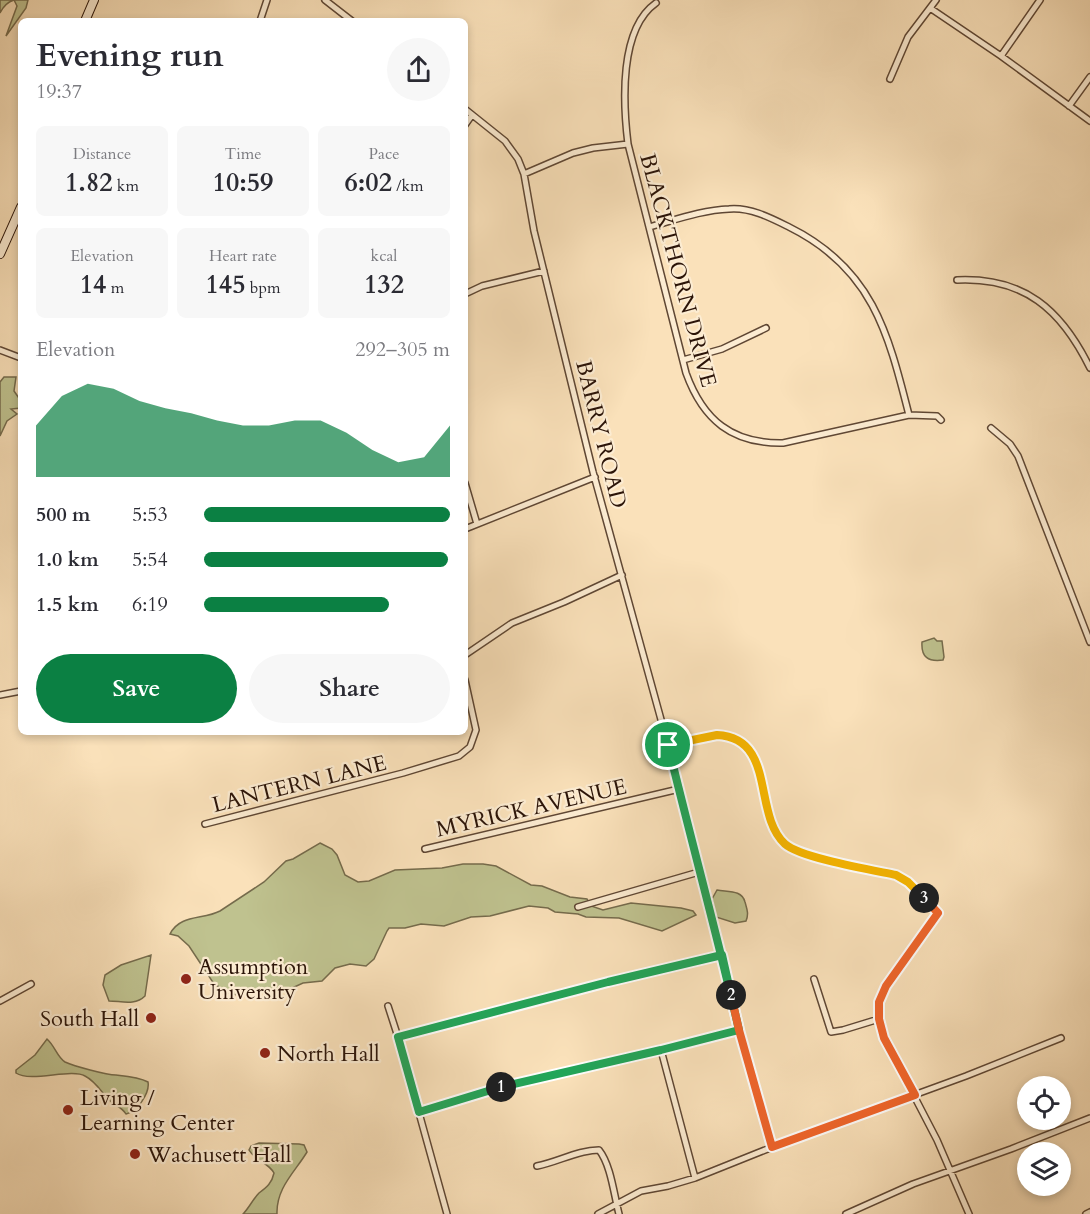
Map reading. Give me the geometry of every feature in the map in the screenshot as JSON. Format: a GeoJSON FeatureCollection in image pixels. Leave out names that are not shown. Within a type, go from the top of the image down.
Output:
{"type":"FeatureCollection","features":[{"type":"Feature","properties":{"kind":"main road"},"geometry":{"type":"LineString","coordinates":[[86,18],[94,0]]}},
{"type":"Feature","properties":{"kind":"main road"},"geometry":{"type":"LineString","coordinates":[[0,255],[18,214]]}},
{"type":"Feature","properties":{"kind":"street"},"geometry":{"type":"LineString","coordinates":[[261,18],[267,0]]}},
{"type":"Feature","properties":{"kind":"street"},"geometry":{"type":"LineString","coordinates":[[325,0],[348,18]]}},
{"type":"Feature","properties":{"kind":"street"},"geometry":{"type":"LineString","coordinates":[[890,79],[908,37],[936,0]]}},
{"type":"Feature","properties":{"kind":"street"},"geometry":{"type":"LineString","coordinates":[[1001,56],[1040,0]]}},
{"type":"Feature","properties":{"kind":"street","name":"BLACKTHORN DRIVE"},"geometry":{"type":"LineString","coordinates":[[656,3],[639,20],[629,54],[624,84],[624,112],[628,144],[683,360],[691,386],[704,410],[722,426],[759,442],[783,443],[909,415],[937,416],[941,420]]}},
{"type":"Feature","properties":{"kind":"street"},"geometry":{"type":"LineString","coordinates":[[930,8],[1090,121]]}},
{"type":"Feature","properties":{"kind":"street"},"geometry":{"type":"LineString","coordinates":[[1069,106],[1090,76]]}},
{"type":"Feature","properties":{"kind":"street","name":"BARRY ROAD"},"geometry":{"type":"LineString","coordinates":[[468,112],[494,130],[510,146],[524,174],[544,271],[595,477],[668,745],[739,1030],[772,1147]]}},
{"type":"Feature","properties":{"kind":"street"},"geometry":{"type":"LineString","coordinates":[[468,121],[472,115]]}},
{"type":"Feature","properties":{"kind":"street"},"geometry":{"type":"LineString","coordinates":[[524,174],[573,153],[628,144]]}},
{"type":"Feature","properties":{"kind":"street"},"geometry":{"type":"LineString","coordinates":[[649,227],[730,208],[749,210],[806,235],[825,247],[852,272],[874,307],[883,327],[909,415]]}},
{"type":"Feature","properties":{"kind":"street"},"geometry":{"type":"LineString","coordinates":[[468,292],[481,286],[544,271]]}},
{"type":"Feature","properties":{"kind":"street"},"geometry":{"type":"LineString","coordinates":[[957,280],[977,279],[999,282],[1020,289],[1043,303],[1070,331],[1090,368]]}},
{"type":"Feature","properties":{"kind":"street"},"geometry":{"type":"LineString","coordinates":[[683,360],[722,349],[766,328]]}},
{"type":"Feature","properties":{"kind":"street"},"geometry":{"type":"LineString","coordinates":[[0,350],[18,357]]}},
{"type":"Feature","properties":{"kind":"street"},"geometry":{"type":"LineString","coordinates":[[991,428],[1010,444],[1018,456],[1090,642]]}},
{"type":"Feature","properties":{"kind":"street"},"geometry":{"type":"LineString","coordinates":[[468,528],[595,477]]}},
{"type":"Feature","properties":{"kind":"street"},"geometry":{"type":"LineString","coordinates":[[468,493],[477,524]]}},
{"type":"Feature","properties":{"kind":"street"},"geometry":{"type":"LineString","coordinates":[[468,653],[512,623],[622,575]]}},
{"type":"Feature","properties":{"kind":"street","name":"LANTERN LANE"},"geometry":{"type":"LineString","coordinates":[[205,824],[403,773],[459,756],[470,747],[476,730],[468,691]]}},
{"type":"Feature","properties":{"kind":"street"},"geometry":{"type":"LineString","coordinates":[[0,695],[18,692]]}},
{"type":"Feature","properties":{"kind":"street"},"geometry":{"type":"LineString","coordinates":[[668,745],[711,735],[731,737],[742,743],[751,752],[758,768],[772,824],[784,843],[802,854],[896,875],[913,886],[938,913],[883,990],[879,1002],[879,1019],[884,1038],[915,1095],[952,1172],[969,1214]]}},
{"type":"Feature","properties":{"kind":"street","name":"MYRICK AVENUE"},"geometry":{"type":"LineString","coordinates":[[425,849],[678,789]]}},
{"type":"Feature","properties":{"kind":"street"},"geometry":{"type":"LineString","coordinates":[[578,907],[699,872]]}},
{"type":"Feature","properties":{"kind":"street"},"geometry":{"type":"LineString","coordinates":[[398,1037],[722,955]]}},
{"type":"Feature","properties":{"kind":"street"},"geometry":{"type":"LineString","coordinates":[[814,979],[831,1032],[879,1019]]}},
{"type":"Feature","properties":{"kind":"street"},"geometry":{"type":"LineString","coordinates":[[0,1001],[31,984]]}},
{"type":"Feature","properties":{"kind":"street"},"geometry":{"type":"LineString","coordinates":[[388,1006],[447,1214]]}},
{"type":"Feature","properties":{"kind":"street"},"geometry":{"type":"LineString","coordinates":[[419,1112],[520,1082],[739,1030]]}},
{"type":"Feature","properties":{"kind":"street"},"geometry":{"type":"LineString","coordinates":[[598,1214],[641,1191],[695,1178],[1061,1038]]}},
{"type":"Feature","properties":{"kind":"street"},"geometry":{"type":"LineString","coordinates":[[661,1050],[695,1178]]}},
{"type":"Feature","properties":{"kind":"street"},"geometry":{"type":"LineString","coordinates":[[846,1214],[913,1184],[952,1172],[1090,1118]]}},
{"type":"Feature","properties":{"kind":"street"},"geometry":{"type":"LineString","coordinates":[[537,1166],[599,1150],[604,1158],[618,1214]]}},
{"type":"Feature","properties":{"kind":"green space"},"geometry":{"type":"Polygon","coordinates":[[[0,0],[14,0],[9,2],[0,13],[0,0]]]}},
{"type":"Feature","properties":{"kind":"green space"},"geometry":{"type":"Polygon","coordinates":[[[14,0],[28,0],[26,8],[6,36],[17,6],[14,0]]]}},
{"type":"Feature","properties":{"kind":"green space"},"geometry":{"type":"Polygon","coordinates":[[[4,377],[16,377],[14,391],[18,397],[18,408],[11,409],[17,414],[7,421],[0,436],[0,382],[4,377]]]}},
{"type":"Feature","properties":{"kind":"green space"},"geometry":{"type":"Polygon","coordinates":[[[934,638],[942,641],[943,660],[933,660],[924,655],[922,642],[934,638]]]}},
{"type":"Feature","properties":{"kind":"green space"},"geometry":{"type":"Polygon","coordinates":[[[320,843],[332,849],[337,855],[345,875],[358,882],[369,881],[395,870],[483,864],[496,866],[531,885],[542,886],[570,897],[587,899],[591,906],[603,910],[631,903],[681,908],[693,911],[696,915],[662,931],[619,918],[586,917],[529,906],[490,916],[471,917],[444,926],[421,924],[405,928],[389,928],[374,959],[366,966],[350,964],[335,968],[322,981],[303,983],[290,989],[239,995],[231,994],[214,984],[189,946],[178,936],[170,934],[174,928],[186,920],[220,911],[264,882],[286,861],[320,843]]]}},
{"type":"Feature","properties":{"kind":"green space"},"geometry":{"type":"Polygon","coordinates":[[[717,890],[741,895],[747,909],[746,921],[735,923],[716,917],[712,899],[717,890]]]}},
{"type":"Feature","properties":{"kind":"green space"},"geometry":{"type":"Polygon","coordinates":[[[151,955],[145,996],[132,1002],[109,1001],[103,985],[105,975],[121,965],[151,955]]]}},
{"type":"Feature","properties":{"kind":"green space"},"geometry":{"type":"Polygon","coordinates":[[[47,1039],[65,1062],[98,1072],[148,1082],[142,1101],[134,1110],[126,1114],[85,1076],[70,1074],[31,1077],[16,1073],[16,1070],[35,1055],[47,1039]]]}},
{"type":"Feature","properties":{"kind":"green space"},"geometry":{"type":"Polygon","coordinates":[[[259,1143],[299,1144],[304,1145],[307,1152],[283,1188],[277,1214],[243,1214],[257,1195],[269,1184],[274,1173],[249,1150],[251,1146],[259,1143]]]}},
{"type":"Feature","properties":{"kind":"place","name":"Assumption University"},"geometry":{"type":"Point","coordinates":[186,979]}},
{"type":"Feature","properties":{"kind":"place","name":"South Hall"},"geometry":{"type":"Point","coordinates":[151,1018]}},
{"type":"Feature","properties":{"kind":"place","name":"North Hall"},"geometry":{"type":"Point","coordinates":[265,1053]}},
{"type":"Feature","properties":{"kind":"place","name":"Living / Learning Center"},"geometry":{"type":"Point","coordinates":[68,1110]}},
{"type":"Feature","properties":{"kind":"place","name":"Wachusett Hall"},"geometry":{"type":"Point","coordinates":[135,1154]}},
{"type":"Feature","properties":{"kind":"route"},"geometry":{"type":"LineString","coordinates":[[668,745],[711,735],[725,735],[742,743],[755,759],[772,824],[784,843],[802,854],[896,875],[913,886],[938,913],[886,986],[879,1002],[879,1019],[884,1038],[915,1095],[772,1147],[739,1030],[722,955],[572,991],[500,1012],[398,1037],[419,1112],[520,1082],[739,1030],[729,989],[722,955],[668,745]]}}]}
